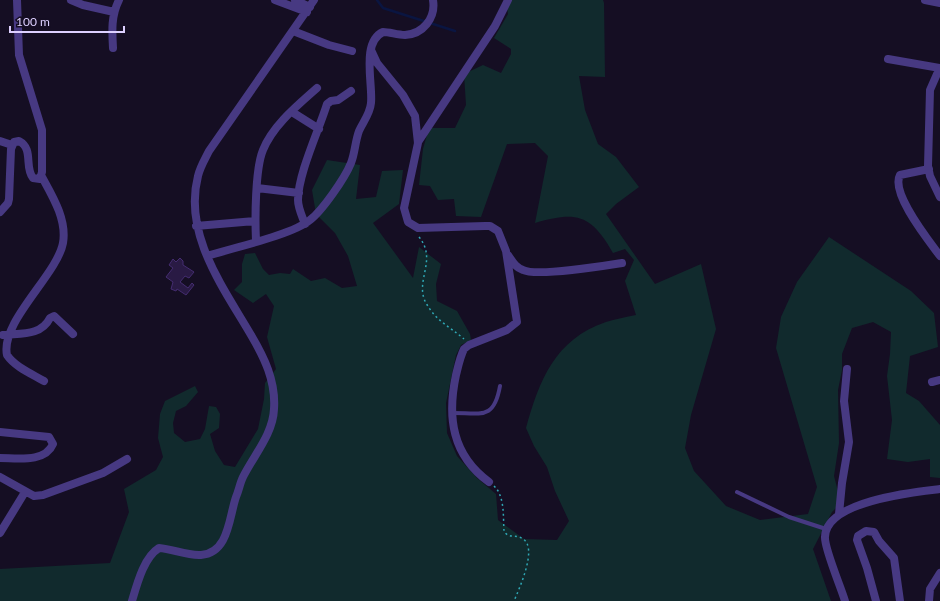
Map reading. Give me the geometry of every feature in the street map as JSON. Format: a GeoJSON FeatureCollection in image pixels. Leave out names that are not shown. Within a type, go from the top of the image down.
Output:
{"type":"FeatureCollection","features":[{"type":"Feature","properties":{"kind":"street"},"geometry":{"type":"LineString","coordinates":[[17,0],[19,55],[43,136],[42,178],[52,196],[61,218],[63,243],[59,254],[49,270],[15,311],[3,335],[2,345],[6,354],[14,363],[44,381]]}},
{"type":"Feature","properties":{"kind":"street"},"geometry":{"type":"LineString","coordinates":[[71,0],[95,4],[114,12]]}},
{"type":"Feature","properties":{"kind":"street"},"geometry":{"type":"LineString","coordinates":[[113,48],[112,25],[114,12],[119,0]]}},
{"type":"Feature","properties":{"kind":"street"},"geometry":{"type":"LineString","coordinates":[[275,0],[310,6]]}},
{"type":"Feature","properties":{"kind":"street"},"geometry":{"type":"LineString","coordinates":[[295,0],[310,6]]}},
{"type":"Feature","properties":{"kind":"street"},"geometry":{"type":"LineString","coordinates":[[207,256],[295,229],[305,224],[321,209],[351,164],[360,130],[371,107],[369,67],[374,39],[383,32],[413,34],[428,24],[434,13],[433,0]]}},
{"type":"Feature","properties":{"kind":"street"},"geometry":{"type":"LineString","coordinates":[[418,143],[491,32],[508,0]]}},
{"type":"Feature","properties":{"kind":"street"},"geometry":{"type":"LineString","coordinates":[[925,0],[940,3]]}},
{"type":"Feature","properties":{"kind":"street"},"geometry":{"type":"LineString","coordinates":[[132,601],[143,571],[153,552],[159,548],[202,555],[211,552],[221,544],[227,530],[243,478],[267,434],[273,419],[275,408],[272,379],[265,359],[225,291],[207,256],[196,226],[194,209],[198,175],[209,151],[310,6]]}},
{"type":"Feature","properties":{"kind":"street"},"geometry":{"type":"LineString","coordinates":[[294,31],[329,45],[352,52]]}},
{"type":"Feature","properties":{"kind":"street"},"geometry":{"type":"LineString","coordinates":[[371,50],[376,61],[410,106],[415,116],[418,143],[404,208],[408,222],[414,227],[419,237]]}},
{"type":"Feature","properties":{"kind":"street"},"geometry":{"type":"LineString","coordinates":[[888,59],[940,70],[930,90],[929,169],[939,194]]}},
{"type":"Feature","properties":{"kind":"street"},"geometry":{"type":"LineString","coordinates":[[256,241],[255,221],[262,151],[276,129],[317,88]]}},
{"type":"Feature","properties":{"kind":"street"},"geometry":{"type":"LineString","coordinates":[[305,224],[300,212],[299,194],[304,171],[327,104],[332,100],[338,100],[351,91]]}},
{"type":"Feature","properties":{"kind":"street"},"geometry":{"type":"LineString","coordinates":[[292,112],[319,128]]}},
{"type":"Feature","properties":{"kind":"street"},"geometry":{"type":"LineString","coordinates":[[0,141],[12,145]]}},
{"type":"Feature","properties":{"kind":"street"},"geometry":{"type":"LineString","coordinates":[[0,212],[8,203],[9,199],[12,145],[16,141],[23,143],[28,152],[31,176],[36,179],[42,178]]}},
{"type":"Feature","properties":{"kind":"street"},"geometry":{"type":"LineString","coordinates":[[929,169],[900,175],[899,188],[904,202],[940,256]]}},
{"type":"Feature","properties":{"kind":"street"},"geometry":{"type":"LineString","coordinates":[[258,188],[299,194]]}},
{"type":"Feature","properties":{"kind":"street"},"geometry":{"type":"LineString","coordinates":[[196,226],[255,221]]}},
{"type":"Feature","properties":{"kind":"street"},"geometry":{"type":"LineString","coordinates":[[414,227],[490,226],[500,234],[506,251],[517,322],[507,330],[469,345],[462,352],[453,391],[453,430],[460,449],[476,473],[489,482]]}},
{"type":"Feature","properties":{"kind":"street"},"geometry":{"type":"LineString","coordinates":[[506,251],[515,266],[524,271],[564,270],[622,264]]}},
{"type":"Feature","properties":{"kind":"street"},"geometry":{"type":"LineString","coordinates":[[3,335],[40,330],[46,325],[50,318],[54,316],[73,334]]}},
{"type":"Feature","properties":{"kind":"street"},"geometry":{"type":"LineString","coordinates":[[839,514],[842,483],[849,442],[844,401],[847,368]]}},
{"type":"Feature","properties":{"kind":"street"},"geometry":{"type":"LineString","coordinates":[[0,432],[42,435],[50,437],[53,444],[50,450],[42,456],[0,458]]}},
{"type":"Feature","properties":{"kind":"street"},"geometry":{"type":"LineString","coordinates":[[0,477],[34,496],[43,495],[103,473],[127,459]]}},
{"type":"Feature","properties":{"kind":"street"},"geometry":{"type":"LineString","coordinates":[[845,601],[826,545],[826,530],[830,521],[839,514],[895,494],[940,489]]}},
{"type":"Feature","properties":{"kind":"street"},"geometry":{"type":"LineString","coordinates":[[0,533],[25,492]]}},
{"type":"Feature","properties":{"kind":"street"},"geometry":{"type":"LineString","coordinates":[[876,601],[867,568],[857,540],[858,536],[866,531],[874,532],[879,541],[894,558],[900,601]]}},
{"type":"Feature","properties":{"kind":"street"},"geometry":{"type":"LineString","coordinates":[[929,601],[930,589],[940,573]]}},
{"type":"Feature","properties":{"kind":"lane"},"geometry":{"type":"LineString","coordinates":[[452,413],[488,411],[494,407],[497,401],[500,386]]}},
{"type":"Feature","properties":{"kind":"lane"},"geometry":{"type":"LineString","coordinates":[[737,492],[789,517],[826,530]]}},
{"type":"Feature","properties":{"kind":"path"},"geometry":{"type":"LineString","coordinates":[[419,237],[425,250],[427,265],[422,283],[425,302],[440,322],[469,345]]}},
{"type":"Feature","properties":{"kind":"path"},"geometry":{"type":"LineString","coordinates":[[489,482],[497,489],[501,499],[504,531],[506,534],[523,538],[527,542],[529,548],[526,573],[514,601]]}},
{"type":"Feature","properties":{"kind":"green space"},"geometry":{"type":"Polygon","coordinates":[[[506,0],[603,0],[605,77],[579,76],[585,110],[598,144],[616,157],[639,187],[616,204],[606,214],[655,284],[701,264],[716,329],[691,415],[685,448],[694,471],[726,506],[760,520],[808,514],[817,487],[776,348],[781,317],[797,282],[829,237],[911,291],[934,313],[938,347],[910,356],[906,393],[919,401],[940,425],[940,478],[930,477],[930,459],[908,462],[887,459],[892,420],[887,376],[891,332],[873,322],[852,328],[842,354],[842,370],[838,390],[839,443],[834,476],[841,503],[832,512],[813,549],[831,601],[0,601],[0,569],[110,563],[129,512],[124,489],[156,470],[163,457],[158,438],[160,414],[165,401],[195,386],[198,392],[186,406],[176,411],[173,423],[174,433],[185,442],[200,439],[205,429],[209,406],[216,407],[220,414],[219,428],[210,434],[215,451],[224,465],[235,467],[258,429],[264,399],[265,383],[276,369],[267,337],[274,306],[266,294],[253,303],[234,290],[242,282],[242,264],[245,254],[255,253],[263,269],[269,275],[280,273],[290,274],[293,269],[311,281],[325,278],[342,288],[357,286],[348,256],[335,233],[316,214],[312,190],[327,160],[360,165],[356,199],[376,197],[382,171],[403,170],[399,204],[373,223],[413,278],[419,247],[441,264],[436,284],[437,301],[457,311],[470,334],[471,340],[461,345],[456,355],[446,403],[447,433],[457,456],[477,478],[496,494],[498,520],[524,539],[557,540],[569,521],[555,491],[547,467],[534,446],[526,428],[544,378],[562,351],[574,339],[588,330],[609,321],[636,315],[625,281],[634,260],[625,249],[613,253],[597,230],[589,223],[581,219],[561,217],[535,223],[548,156],[535,143],[507,144],[481,217],[456,216],[454,199],[438,200],[430,186],[419,185],[423,149],[429,128],[455,128],[466,105],[464,74],[483,65],[501,73],[511,54],[511,49],[494,38],[508,14],[506,0]]]}},
{"type":"Feature","properties":{"kind":"building"},"geometry":{"type":"Polygon","coordinates":[[[180,258],[183,261],[183,265],[194,272],[189,278],[185,276],[180,282],[188,288],[192,283],[194,285],[186,295],[177,289],[176,291],[171,289],[173,282],[166,277],[173,268],[169,265],[173,259],[176,262],[180,258]]]}},
{"type":"Feature","properties":{"kind":"waterway"},"geometry":{"type":"LineString","coordinates":[[377,0],[383,8],[455,31]]}}]}
